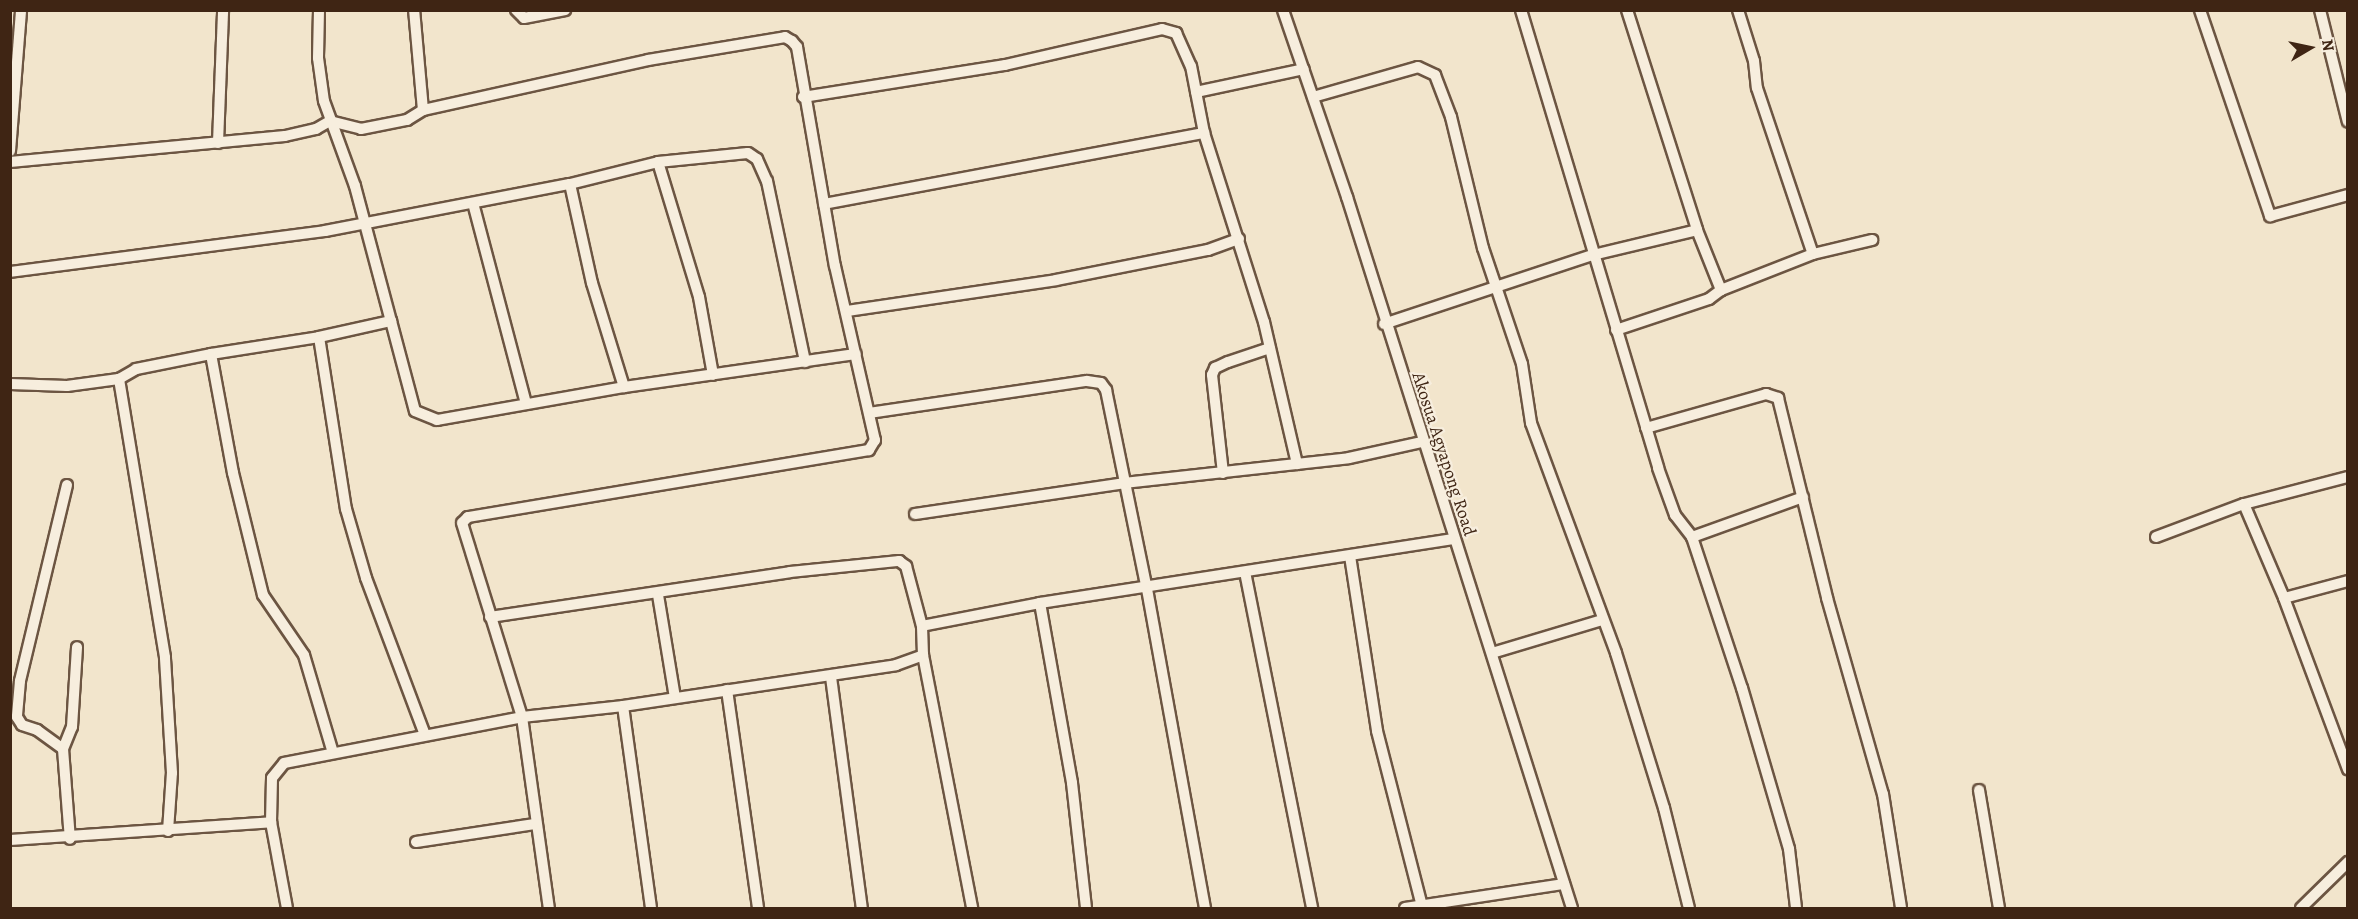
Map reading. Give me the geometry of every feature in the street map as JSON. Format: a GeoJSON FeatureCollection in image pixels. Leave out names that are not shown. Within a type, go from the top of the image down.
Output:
{"type":"FeatureCollection","features":[{"type":"Feature","properties":{"kind":"street"},"geometry":{"type":"LineString","coordinates":[[10,151],[21,10]]}},
{"type":"Feature","properties":{"kind":"street"},"geometry":{"type":"LineString","coordinates":[[218,143],[223,10]]}},
{"type":"Feature","properties":{"kind":"street"},"geometry":{"type":"LineString","coordinates":[[319,10],[318,58],[330,121],[355,186],[415,411],[437,420],[624,387],[856,354]]}},
{"type":"Feature","properties":{"kind":"street"},"geometry":{"type":"LineString","coordinates":[[414,10],[423,110]]}},
{"type":"Feature","properties":{"kind":"street"},"geometry":{"type":"LineString","coordinates":[[516,10],[524,18],[566,10]]}},
{"type":"Feature","properties":{"kind":"street","name":"Akosua Agyapong Road"},"geometry":{"type":"LineString","coordinates":[[1283,10],[1313,97],[1453,539],[1492,652],[1572,909]]}},
{"type":"Feature","properties":{"kind":"street"},"geometry":{"type":"LineString","coordinates":[[1521,10],[1593,255],[1671,507],[1692,537],[1742,688],[1789,849],[1796,909]]}},
{"type":"Feature","properties":{"kind":"street"},"geometry":{"type":"LineString","coordinates":[[1738,10],[1754,61],[1757,88],[1813,254]]}},
{"type":"Feature","properties":{"kind":"street"},"geometry":{"type":"LineString","coordinates":[[2200,10],[2270,216],[2348,195]]}},
{"type":"Feature","properties":{"kind":"street"},"geometry":{"type":"LineString","coordinates":[[2320,10],[2348,122]]}},
{"type":"Feature","properties":{"kind":"street"},"geometry":{"type":"LineString","coordinates":[[1631,12],[1697,231],[1721,290]]}},
{"type":"Feature","properties":{"kind":"street"},"geometry":{"type":"LineString","coordinates":[[803,97],[1005,65],[1162,29],[1176,33],[1184,46],[1204,133],[1239,239],[1270,348],[1297,464]]}},
{"type":"Feature","properties":{"kind":"street"},"geometry":{"type":"LineString","coordinates":[[10,162],[285,136],[316,129],[330,121],[361,129],[407,120],[423,110],[648,60],[785,37],[796,47],[803,97],[824,204],[875,440],[869,450],[468,517],[462,523],[462,532],[522,717],[535,824],[549,909]]}},
{"type":"Feature","properties":{"kind":"street"},"geometry":{"type":"LineString","coordinates":[[1313,97],[1418,67],[1435,75],[1451,117],[1496,285],[1521,364],[1531,423],[1647,749],[1689,909]]}},
{"type":"Feature","properties":{"kind":"street"},"geometry":{"type":"LineString","coordinates":[[1196,92],[1304,69]]}},
{"type":"Feature","properties":{"kind":"street"},"geometry":{"type":"LineString","coordinates":[[824,204],[1204,133]]}},
{"type":"Feature","properties":{"kind":"street"},"geometry":{"type":"LineString","coordinates":[[10,272],[364,224],[570,184],[658,162],[737,152],[757,159],[767,181],[804,362]]}},
{"type":"Feature","properties":{"kind":"street"},"geometry":{"type":"LineString","coordinates":[[658,162],[699,297],[713,375]]}},
{"type":"Feature","properties":{"kind":"street"},"geometry":{"type":"LineString","coordinates":[[570,184],[592,283],[624,387]]}},
{"type":"Feature","properties":{"kind":"street"},"geometry":{"type":"LineString","coordinates":[[473,203],[526,404]]}},
{"type":"Feature","properties":{"kind":"street"},"geometry":{"type":"LineString","coordinates":[[1384,324],[1496,285],[1593,255],[1697,231]]}},
{"type":"Feature","properties":{"kind":"street"},"geometry":{"type":"LineString","coordinates":[[847,311],[1056,280],[1208,250],[1239,239]]}},
{"type":"Feature","properties":{"kind":"street"},"geometry":{"type":"LineString","coordinates":[[1616,330],[1709,299],[1721,290],[1813,254],[1872,240]]}},
{"type":"Feature","properties":{"kind":"street"},"geometry":{"type":"LineString","coordinates":[[10,384],[58,386],[118,379],[136,369],[211,354],[319,337],[391,321]]}},
{"type":"Feature","properties":{"kind":"street"},"geometry":{"type":"LineString","coordinates":[[319,337],[346,509],[366,578],[424,735]]}},
{"type":"Feature","properties":{"kind":"street"},"geometry":{"type":"LineString","coordinates":[[1223,472],[1212,375],[1215,368],[1270,348]]}},
{"type":"Feature","properties":{"kind":"street"},"geometry":{"type":"LineString","coordinates":[[211,354],[233,473],[263,595],[304,655],[333,753]]}},
{"type":"Feature","properties":{"kind":"street"},"geometry":{"type":"LineString","coordinates":[[118,379],[165,657],[172,773],[168,831]]}},
{"type":"Feature","properties":{"kind":"street"},"geometry":{"type":"LineString","coordinates":[[869,413],[1087,381],[1101,382],[1106,390],[1147,589],[1205,909]]}},
{"type":"Feature","properties":{"kind":"street"},"geometry":{"type":"LineString","coordinates":[[1646,428],[1773,394],[1782,408],[1803,497],[1882,794],[1901,909]]}},
{"type":"Feature","properties":{"kind":"street"},"geometry":{"type":"LineString","coordinates":[[915,514],[1124,483],[1349,458],[1422,442]]}},
{"type":"Feature","properties":{"kind":"street"},"geometry":{"type":"LineString","coordinates":[[2156,537],[2244,504],[2348,477]]}},
{"type":"Feature","properties":{"kind":"street"},"geometry":{"type":"LineString","coordinates":[[63,749],[38,730],[22,725],[16,717],[20,681],[67,485]]}},
{"type":"Feature","properties":{"kind":"street"},"geometry":{"type":"LineString","coordinates":[[1692,537],[1803,497]]}},
{"type":"Feature","properties":{"kind":"street"},"geometry":{"type":"LineString","coordinates":[[2244,504],[2284,598],[2348,769]]}},
{"type":"Feature","properties":{"kind":"street"},"geometry":{"type":"LineString","coordinates":[[922,626],[1040,603],[1147,589],[1453,539]]}},
{"type":"Feature","properties":{"kind":"street"},"geometry":{"type":"LineString","coordinates":[[1350,556],[1377,732],[1422,906]]}},
{"type":"Feature","properties":{"kind":"street"},"geometry":{"type":"LineString","coordinates":[[490,616],[657,594],[790,572],[899,561],[906,566],[922,626],[923,655],[972,909]]}},
{"type":"Feature","properties":{"kind":"street"},"geometry":{"type":"LineString","coordinates":[[1245,572],[1312,909]]}},
{"type":"Feature","properties":{"kind":"street"},"geometry":{"type":"LineString","coordinates":[[2284,598],[2348,581]]}},
{"type":"Feature","properties":{"kind":"street"},"geometry":{"type":"LineString","coordinates":[[657,594],[675,698]]}},
{"type":"Feature","properties":{"kind":"street"},"geometry":{"type":"LineString","coordinates":[[1040,603],[1072,783],[1086,909]]}},
{"type":"Feature","properties":{"kind":"street"},"geometry":{"type":"LineString","coordinates":[[1492,652],[1602,620]]}},
{"type":"Feature","properties":{"kind":"street"},"geometry":{"type":"LineString","coordinates":[[70,839],[63,749],[72,727],[77,647]]}},
{"type":"Feature","properties":{"kind":"street"},"geometry":{"type":"LineString","coordinates":[[287,909],[271,822],[272,778],[276,770],[284,763],[522,717],[623,706],[831,677],[896,665],[923,655]]}},
{"type":"Feature","properties":{"kind":"street"},"geometry":{"type":"LineString","coordinates":[[831,677],[862,909]]}},
{"type":"Feature","properties":{"kind":"street"},"geometry":{"type":"LineString","coordinates":[[727,690],[758,909]]}},
{"type":"Feature","properties":{"kind":"street"},"geometry":{"type":"LineString","coordinates":[[623,706],[651,909]]}},
{"type":"Feature","properties":{"kind":"street"},"geometry":{"type":"LineString","coordinates":[[1979,790],[1999,909]]}},
{"type":"Feature","properties":{"kind":"street"},"geometry":{"type":"LineString","coordinates":[[10,840],[70,839],[271,822]]}},
{"type":"Feature","properties":{"kind":"street"},"geometry":{"type":"LineString","coordinates":[[416,842],[535,824]]}},
{"type":"Feature","properties":{"kind":"street"},"geometry":{"type":"LineString","coordinates":[[2301,909],[2348,862]]}},
{"type":"Feature","properties":{"kind":"street"},"geometry":{"type":"LineString","coordinates":[[1405,909],[1564,884]]}}]}
